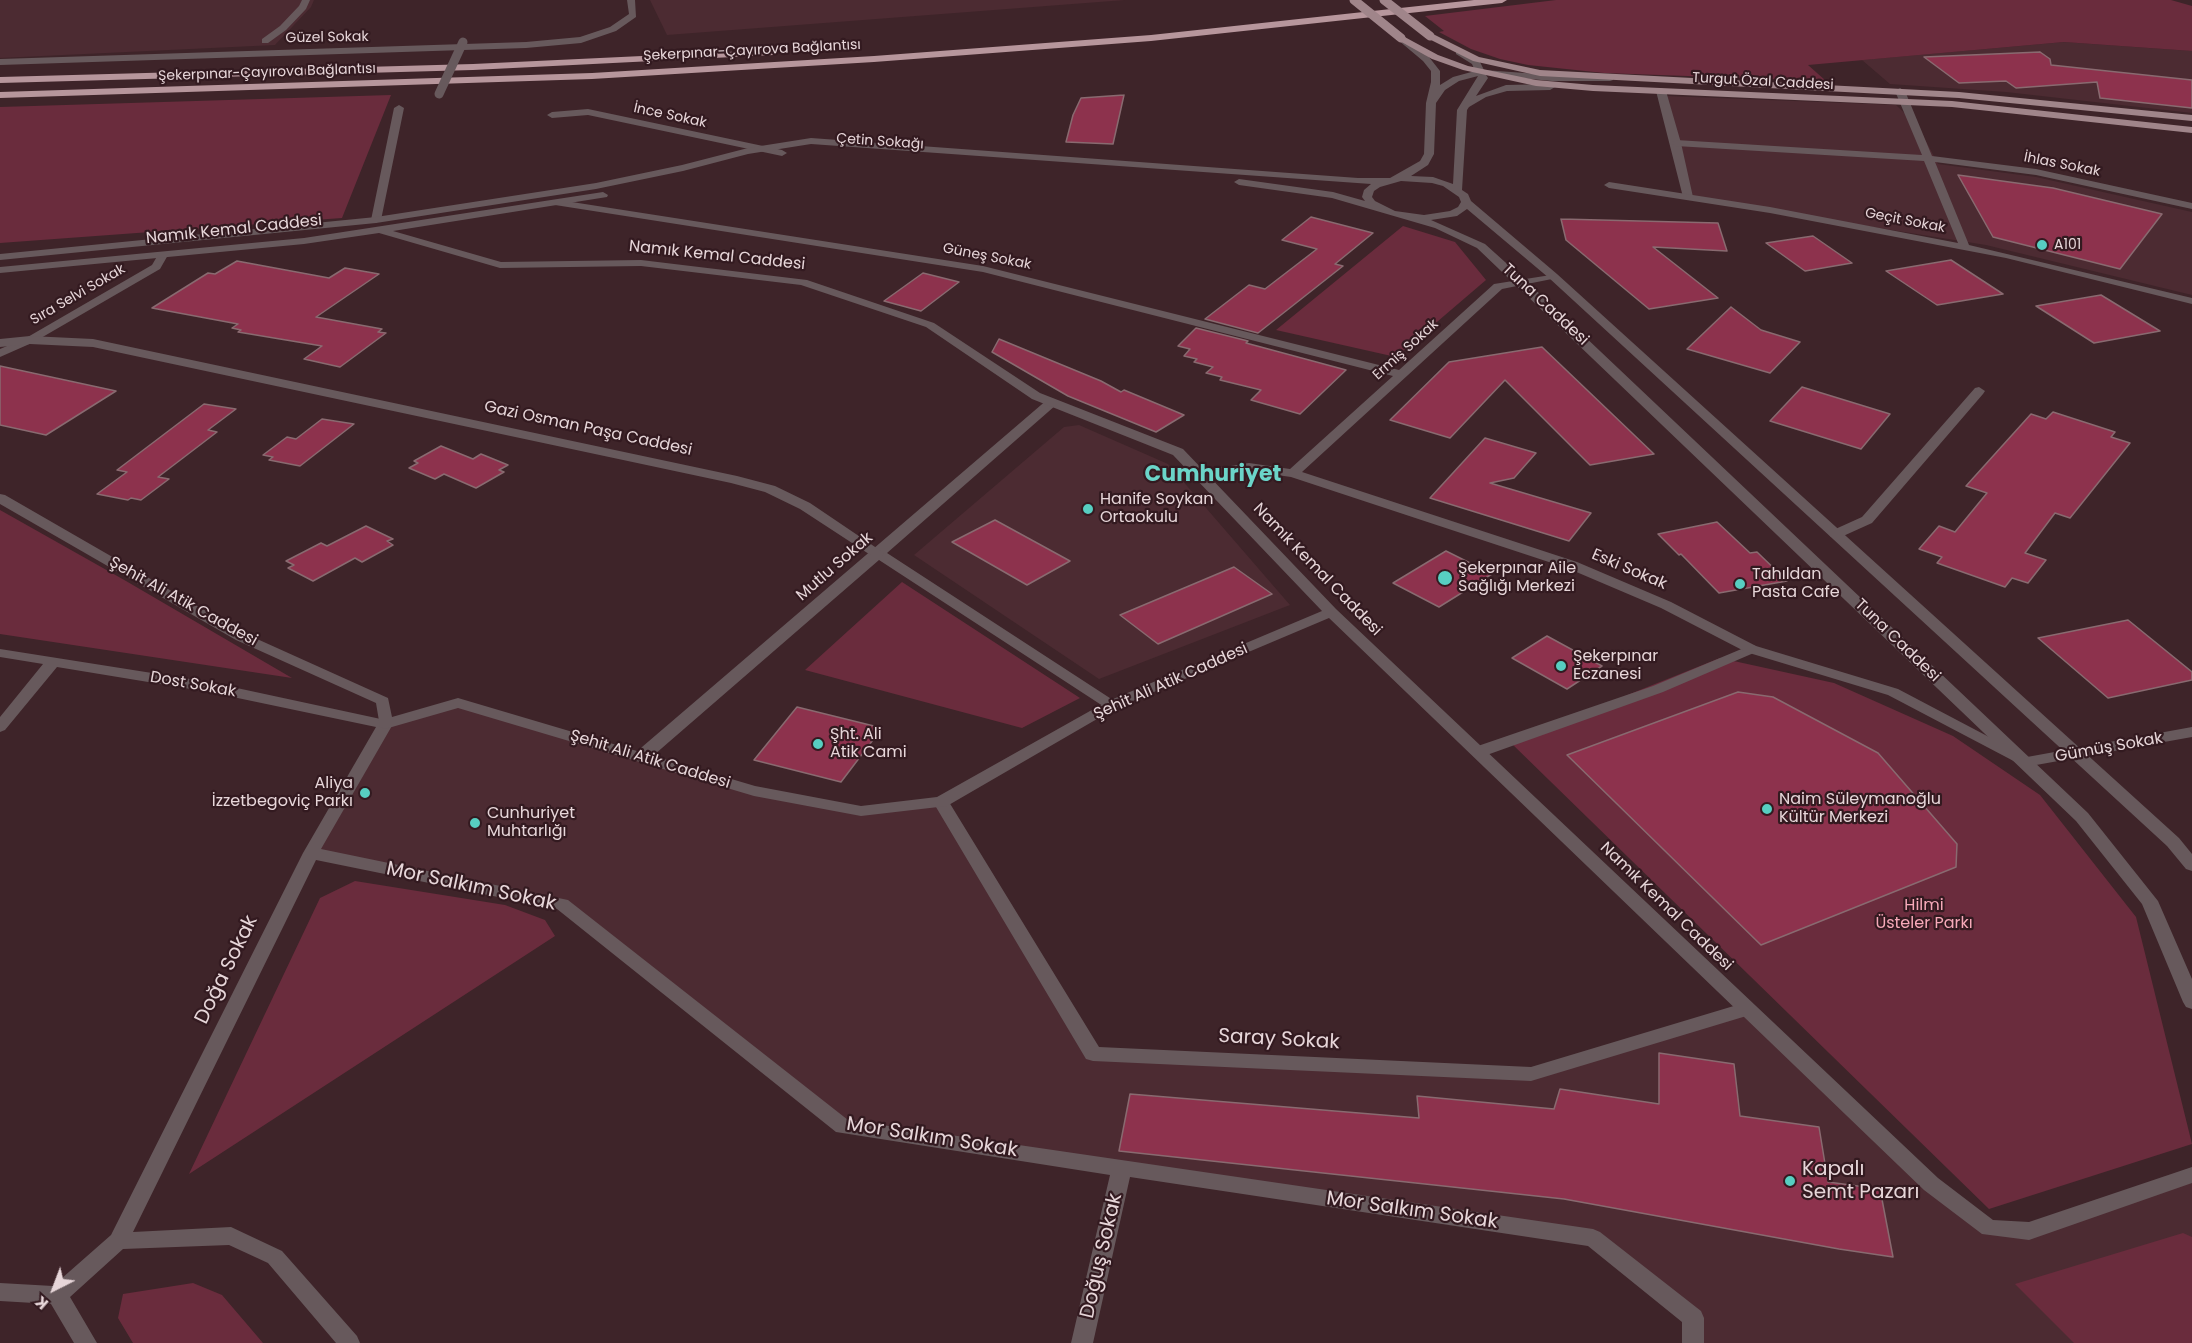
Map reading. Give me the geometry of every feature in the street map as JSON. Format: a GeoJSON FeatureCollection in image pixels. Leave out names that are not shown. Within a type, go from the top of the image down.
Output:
{"type":"FeatureCollection","features":[{"type":"Feature","properties":{"kind":"highway","name":"Şekerpınar-Çayırova Bağlantısı"},"geometry":{"type":"LineString","coordinates":[[813,51],[1141,28],[1410,0]]}},
{"type":"Feature","properties":{"kind":"highway","name":"Şekerpınar-Çayırova Bağlantısı"},"geometry":{"type":"LineString","coordinates":[[0,94],[134,92],[580,77],[932,55],[1151,38],[1502,0]]}},
{"type":"Feature","properties":{"kind":"highway","name":"Şekerpınar-Çayırova Bağlantısı"},"geometry":{"type":"LineString","coordinates":[[0,79],[473,67],[779,52]]}},
{"type":"Feature","properties":{"kind":"highway"},"geometry":{"type":"LineString","coordinates":[[0,100],[134,92]]}},
{"type":"Feature","properties":{"kind":"main road","name":"Turgut Özal Caddesi"},"geometry":{"type":"LineString","coordinates":[[1354,0],[1401,38],[1436,57],[1482,72],[1536,83],[1593,88],[1905,102],[2002,109],[2192,129]]}},
{"type":"Feature","properties":{"kind":"main road","name":"Turgut Özal Caddesi"},"geometry":{"type":"LineString","coordinates":[[1384,0],[1430,36],[1459,52],[1497,64],[1540,73],[1900,91],[2046,102],[2192,118]]}},
{"type":"Feature","properties":{"kind":"street"},"geometry":{"type":"LineString","coordinates":[[265,41],[283,28],[303,7],[306,0]]}},
{"type":"Feature","properties":{"kind":"street","name":"Güzel Sokak"},"geometry":{"type":"LineString","coordinates":[[0,62],[581,40],[613,29],[633,15],[631,0]]}},
{"type":"Feature","properties":{"kind":"street"},"geometry":{"type":"LineString","coordinates":[[1401,38],[1426,58],[1435,71],[1436,82],[1431,103],[1429,154],[1424,163],[1401,178]]}},
{"type":"Feature","properties":{"kind":"street"},"geometry":{"type":"LineString","coordinates":[[439,94],[463,42]]}},
{"type":"Feature","properties":{"kind":"street"},"geometry":{"type":"LineString","coordinates":[[399,108],[379,226],[651,176],[761,149],[826,141],[1347,180],[1401,178],[1433,180],[1458,189],[1464,104],[1482,82],[1482,72],[1476,62],[1459,52]]}},
{"type":"Feature","properties":{"kind":"street"},"geometry":{"type":"LineString","coordinates":[[1431,103],[1450,82],[1462,76],[1482,72],[1565,79],[1619,78]]}},
{"type":"Feature","properties":{"kind":"street"},"geometry":{"type":"LineString","coordinates":[[1463,117],[1467,107],[1473,101],[1493,91],[1522,87],[1593,88]]}},
{"type":"Feature","properties":{"kind":"street"},"geometry":{"type":"LineString","coordinates":[[1661,91],[1688,197]]}},
{"type":"Feature","properties":{"kind":"street"},"geometry":{"type":"LineString","coordinates":[[1900,91],[1965,248]]}},
{"type":"Feature","properties":{"kind":"street","name":"İnce Sokak"},"geometry":{"type":"LineString","coordinates":[[552,115],[588,112],[782,153]]}},
{"type":"Feature","properties":{"kind":"street","name":"İhlas Sokak"},"geometry":{"type":"LineString","coordinates":[[1676,143],[1926,158],[2036,172],[2192,206]]}},
{"type":"Feature","properties":{"kind":"street","name":"Çetin Sokağı"},"geometry":{"type":"LineString","coordinates":[[379,226],[559,202],[662,183],[782,153],[829,151],[1257,184],[1333,195],[1408,217]]}},
{"type":"Feature","properties":{"kind":"street"},"geometry":{"type":"LineString","coordinates":[[1379,209],[1371,203],[1367,196],[1369,190],[1387,180]]}},
{"type":"Feature","properties":{"kind":"street","name":"Geçit Sokak"},"geometry":{"type":"LineString","coordinates":[[1609,185],[1770,210],[2006,255],[2192,301]]}},
{"type":"Feature","properties":{"kind":"street","name":"Tuna Caddesi"},"geometry":{"type":"LineString","coordinates":[[1458,189],[1466,202],[1553,276],[2077,754],[2173,842],[2192,865]]}},
{"type":"Feature","properties":{"kind":"street","name":"Güneş Sokak"},"geometry":{"type":"LineString","coordinates":[[559,202],[983,269],[1401,374]]}},
{"type":"Feature","properties":{"kind":"street"},"geometry":{"type":"LineString","coordinates":[[1408,217],[1432,218],[1453,214],[1466,202]]}},
{"type":"Feature","properties":{"kind":"street","name":"Tuna Caddesi"},"geometry":{"type":"LineString","coordinates":[[1408,217],[1439,226],[1481,246],[2082,817],[2149,902],[2171,948],[2192,1002]]}},
{"type":"Feature","properties":{"kind":"street","name":"Namık Kemal Caddesi"},"geometry":{"type":"LineString","coordinates":[[0,270],[304,242],[379,226]]}},
{"type":"Feature","properties":{"kind":"street","name":"Namık Kemal Caddesi"},"geometry":{"type":"LineString","coordinates":[[0,257],[379,226],[500,265],[641,264],[803,282],[930,325],[1036,396],[1178,452],[1331,612],[1931,1184],[1989,1228],[2029,1232],[2192,1175]]}},
{"type":"Feature","properties":{"kind":"street","name":"Sıra Selvi Sokak"},"geometry":{"type":"LineString","coordinates":[[0,353],[30,340],[156,267],[163,255]]}},
{"type":"Feature","properties":{"kind":"street","name":"Ermiş Sokak"},"geometry":{"type":"LineString","coordinates":[[1293,473],[1498,286],[1553,276]]}},
{"type":"Feature","properties":{"kind":"street","name":"Gazi Osman Paşa Caddesi"},"geometry":{"type":"LineString","coordinates":[[0,343],[30,340],[93,343],[732,478],[770,489],[805,506],[1111,705]]}},
{"type":"Feature","properties":{"kind":"street"},"geometry":{"type":"LineString","coordinates":[[1836,534],[1867,520],[1978,391]]}},
{"type":"Feature","properties":{"kind":"street","name":"Mutlu Sokak"},"geometry":{"type":"LineString","coordinates":[[641,757],[1052,402]]}},
{"type":"Feature","properties":{"kind":"street","name":"Eski Sokak"},"geometry":{"type":"LineString","coordinates":[[1200,476],[1249,467],[1293,473],[1572,565],[1666,605],[1751,649],[1893,692],[2025,762]]}},
{"type":"Feature","properties":{"kind":"street","name":"Şehit Ali Atik Caddesi"},"geometry":{"type":"LineString","coordinates":[[0,498],[241,637],[383,701],[385,724],[458,703],[754,791],[861,812],[941,802],[1111,705],[1331,612]]}},
{"type":"Feature","properties":{"kind":"street"},"geometry":{"type":"LineString","coordinates":[[1478,752],[1658,689],[1751,649]]}},
{"type":"Feature","properties":{"kind":"street","name":"Dost Sokak"},"geometry":{"type":"LineString","coordinates":[[0,653],[209,687],[385,724]]}},
{"type":"Feature","properties":{"kind":"street"},"geometry":{"type":"LineString","coordinates":[[0,727],[52,662]]}},
{"type":"Feature","properties":{"kind":"street","name":"Doğa Sokak"},"geometry":{"type":"LineString","coordinates":[[118,1241],[311,853],[385,724]]}},
{"type":"Feature","properties":{"kind":"street","name":"Gümüş Sokak"},"geometry":{"type":"LineString","coordinates":[[2025,762],[2192,732]]}},
{"type":"Feature","properties":{"kind":"street","name":"Saray Sokak"},"geometry":{"type":"LineString","coordinates":[[941,802],[1092,1054],[1531,1074],[1747,1009]]}},
{"type":"Feature","properties":{"kind":"street","name":"Mor Salkım Sokak"},"geometry":{"type":"LineString","coordinates":[[311,853],[562,904],[843,1126],[1593,1238],[1693,1318],[1694,1343]]}},
{"type":"Feature","properties":{"kind":"street","name":"Doğuş Sokak"},"geometry":{"type":"LineString","coordinates":[[1082,1343],[1122,1168]]}},
{"type":"Feature","properties":{"kind":"street"},"geometry":{"type":"LineString","coordinates":[[0,1292],[57,1295],[118,1241],[231,1236],[275,1257],[349,1343]]}},
{"type":"Feature","properties":{"kind":"street"},"geometry":{"type":"LineString","coordinates":[[57,1295],[86,1343]]}},
{"type":"Feature","properties":{"kind":"shaded area"},"geometry":{"type":"Polygon","coordinates":[[[0,0],[314,0],[311,7],[275,45],[0,58],[0,0]]]}},
{"type":"Feature","properties":{"kind":"shaded area"},"geometry":{"type":"Polygon","coordinates":[[[650,0],[1125,0],[667,35],[650,0]]]}},
{"type":"Feature","properties":{"kind":"shaded area"},"geometry":{"type":"Polygon","coordinates":[[[2064,42],[2192,51],[2192,113],[2006,92],[1890,84],[1862,60],[2064,42]]]}},
{"type":"Feature","properties":{"kind":"shaded area"},"geometry":{"type":"Polygon","coordinates":[[[1667,96],[1896,105],[1918,126],[1938,164],[2036,177],[2192,212],[2192,295],[1986,245],[1684,197],[1667,96]]]}},
{"type":"Feature","properties":{"kind":"shaded area","name":"Hanife Soykan Ortaokulu"},"geometry":{"type":"Polygon","coordinates":[[[1079,425],[1168,464],[1290,605],[1099,679],[914,555],[1064,427],[1079,425]]]}},
{"type":"Feature","properties":{"kind":"shaded area"},"geometry":{"type":"Polygon","coordinates":[[[455,702],[751,791],[863,814],[943,803],[1093,1053],[1532,1075],[1740,1005],[1990,1227],[2036,1231],[2192,1171],[2192,1343],[1692,1343],[1692,1319],[1590,1240],[845,1126],[566,903],[311,853],[383,723],[455,702]]]}},
{"type":"Feature","properties":{"kind":"green space"},"geometry":{"type":"Polygon","coordinates":[[[1556,0],[2171,0],[2192,6],[2192,51],[2064,42],[1808,65],[1826,81],[1604,73],[1528,65],[1500,59],[1471,49],[1439,32],[1444,31],[1425,16],[1556,0]]]}},
{"type":"Feature","properties":{"kind":"green space"},"geometry":{"type":"Polygon","coordinates":[[[391,95],[342,218],[0,243],[0,107],[391,95]]]}},
{"type":"Feature","properties":{"kind":"green space"},"geometry":{"type":"Polygon","coordinates":[[[1403,226],[1455,242],[1486,280],[1396,357],[1276,330],[1403,226]]]}},
{"type":"Feature","properties":{"kind":"green space"},"geometry":{"type":"Polygon","coordinates":[[[0,510],[126,581],[292,678],[0,634],[0,510]]]}},
{"type":"Feature","properties":{"kind":"green space"},"geometry":{"type":"Polygon","coordinates":[[[902,582],[1080,698],[1022,728],[805,670],[902,582]]]}},
{"type":"Feature","properties":{"kind":"green space","name":"Hilmi Üsteler Parkı"},"geometry":{"type":"Polygon","coordinates":[[[1720,658],[1834,683],[1953,736],[2040,795],[2136,917],[2192,1144],[1989,1209],[1510,742],[1720,658]]]}},
{"type":"Feature","properties":{"kind":"green space"},"geometry":{"type":"Polygon","coordinates":[[[355,881],[505,905],[545,920],[555,936],[189,1174],[320,898],[355,881]]]}},
{"type":"Feature","properties":{"kind":"green space"},"geometry":{"type":"Polygon","coordinates":[[[2183,1233],[2192,1237],[2192,1343],[2074,1343],[2015,1284],[2183,1233]]]}},
{"type":"Feature","properties":{"kind":"green space"},"geometry":{"type":"Polygon","coordinates":[[[193,1283],[222,1295],[263,1343],[133,1343],[118,1318],[123,1294],[193,1283]]]}},
{"type":"Feature","properties":{"kind":"building"},"geometry":{"type":"Polygon","coordinates":[[[2040,52],[2050,59],[2051,65],[2192,80],[2192,108],[2100,98],[2097,82],[2016,88],[2006,81],[1959,83],[1924,57],[2040,52]]]}},
{"type":"Feature","properties":{"kind":"building"},"geometry":{"type":"Polygon","coordinates":[[[1124,95],[1113,144],[1066,142],[1073,115],[1081,98],[1124,95]]]}},
{"type":"Feature","properties":{"kind":"building"},"geometry":{"type":"Polygon","coordinates":[[[1958,175],[2053,188],[2162,214],[2120,269],[1993,237],[1958,175]]]}},
{"type":"Feature","properties":{"kind":"building"},"geometry":{"type":"Polygon","coordinates":[[[1311,217],[1373,233],[1335,264],[1343,266],[1258,333],[1205,319],[1249,285],[1265,289],[1317,249],[1282,240],[1311,217]]]}},
{"type":"Feature","properties":{"kind":"building"},"geometry":{"type":"Polygon","coordinates":[[[1561,219],[1718,223],[1727,251],[1653,247],[1718,298],[1649,309],[1566,240],[1561,219]]]}},
{"type":"Feature","properties":{"kind":"building"},"geometry":{"type":"Polygon","coordinates":[[[1813,236],[1852,263],[1805,271],[1766,243],[1813,236]]]}},
{"type":"Feature","properties":{"kind":"building"},"geometry":{"type":"Polygon","coordinates":[[[1951,260],[2003,294],[1937,305],[1886,271],[1951,260]]]}},
{"type":"Feature","properties":{"kind":"building"},"geometry":{"type":"Polygon","coordinates":[[[237,261],[329,278],[345,268],[379,274],[316,317],[382,329],[378,332],[386,333],[340,367],[304,359],[322,346],[238,332],[241,330],[232,328],[238,324],[152,308],[208,273],[215,274],[237,261]]]}},
{"type":"Feature","properties":{"kind":"building"},"geometry":{"type":"Polygon","coordinates":[[[923,273],[959,282],[921,311],[884,301],[923,273]]]}},
{"type":"Feature","properties":{"kind":"building"},"geometry":{"type":"Polygon","coordinates":[[[2101,295],[2160,331],[2094,343],[2036,306],[2101,295]]]}},
{"type":"Feature","properties":{"kind":"building"},"geometry":{"type":"Polygon","coordinates":[[[1731,307],[1761,330],[1800,342],[1770,373],[1687,349],[1731,307]]]}},
{"type":"Feature","properties":{"kind":"building"},"geometry":{"type":"Polygon","coordinates":[[[1196,328],[1346,370],[1300,414],[1251,400],[1261,390],[1220,380],[1222,377],[1206,373],[1213,367],[1194,362],[1197,359],[1184,356],[1190,349],[1178,346],[1196,328]]]}},
{"type":"Feature","properties":{"kind":"building"},"geometry":{"type":"Polygon","coordinates":[[[999,339],[1101,381],[1121,392],[1124,390],[1184,415],[1156,432],[1068,396],[992,352],[999,339]]]}},
{"type":"Feature","properties":{"kind":"building"},"geometry":{"type":"Polygon","coordinates":[[[1542,347],[1654,454],[1590,465],[1505,380],[1450,438],[1390,420],[1449,362],[1542,347]]]}},
{"type":"Feature","properties":{"kind":"building"},"geometry":{"type":"Polygon","coordinates":[[[0,366],[116,391],[46,435],[0,425],[0,366]]]}},
{"type":"Feature","properties":{"kind":"building"},"geometry":{"type":"Polygon","coordinates":[[[1802,387],[1890,414],[1861,449],[1770,421],[1802,387]]]}},
{"type":"Feature","properties":{"kind":"building"},"geometry":{"type":"Polygon","coordinates":[[[204,404],[236,409],[208,430],[217,432],[158,477],[169,479],[141,500],[97,494],[127,472],[117,470],[204,404]]]}},
{"type":"Feature","properties":{"kind":"building"},"geometry":{"type":"Polygon","coordinates":[[[2053,412],[2115,432],[2111,437],[2130,443],[2070,518],[2055,513],[2025,553],[2046,560],[2028,583],[2012,578],[2005,587],[1937,563],[1942,557],[1919,549],[1939,526],[1955,532],[1987,493],[1966,486],[2031,414],[2046,419],[2053,412]]]}},
{"type":"Feature","properties":{"kind":"building"},"geometry":{"type":"Polygon","coordinates":[[[322,419],[354,424],[300,466],[269,460],[273,457],[263,455],[287,437],[296,439],[322,419]]]}},
{"type":"Feature","properties":{"kind":"building"},"geometry":{"type":"Polygon","coordinates":[[[1485,438],[1536,453],[1514,478],[1490,483],[1591,513],[1569,541],[1430,498],[1485,438]]]}},
{"type":"Feature","properties":{"kind":"building"},"geometry":{"type":"Polygon","coordinates":[[[441,446],[473,459],[481,454],[508,465],[499,470],[504,472],[476,488],[444,474],[435,479],[409,468],[418,463],[414,461],[441,446]]]}},
{"type":"Feature","properties":{"kind":"building"},"geometry":{"type":"Polygon","coordinates":[[[995,520],[1070,561],[1027,585],[952,542],[995,520]]]}},
{"type":"Feature","properties":{"kind":"building"},"geometry":{"type":"Polygon","coordinates":[[[1717,522],[1750,553],[1757,552],[1787,581],[1719,593],[1658,534],[1717,522]]]}},
{"type":"Feature","properties":{"kind":"building"},"geometry":{"type":"Polygon","coordinates":[[[366,526],[393,539],[387,541],[393,545],[362,562],[355,558],[313,581],[288,568],[294,565],[286,561],[321,543],[327,546],[366,526]]]}},
{"type":"Feature","properties":{"kind":"building"},"geometry":{"type":"Polygon","coordinates":[[[1446,551],[1492,574],[1439,607],[1393,583],[1446,551]]]}},
{"type":"Feature","properties":{"kind":"building"},"geometry":{"type":"Polygon","coordinates":[[[1234,567],[1272,594],[1158,644],[1120,615],[1234,567]]]}},
{"type":"Feature","properties":{"kind":"building"},"geometry":{"type":"Polygon","coordinates":[[[2128,620],[2192,672],[2192,680],[2108,698],[2038,638],[2128,620]]]}},
{"type":"Feature","properties":{"kind":"building"},"geometry":{"type":"Polygon","coordinates":[[[1547,636],[1602,666],[1567,689],[1512,658],[1547,636]]]}},
{"type":"Feature","properties":{"kind":"building"},"geometry":{"type":"Polygon","coordinates":[[[1738,692],[1773,697],[1878,753],[1957,844],[1956,867],[1761,945],[1567,755],[1738,692]]]}},
{"type":"Feature","properties":{"kind":"building","name":"Şht. Ali Atik Cami"},"geometry":{"type":"Polygon","coordinates":[[[797,707],[882,728],[841,782],[754,760],[797,707]]]}},
{"type":"Feature","properties":{"kind":"building"},"geometry":{"type":"Polygon","coordinates":[[[1659,1053],[1734,1064],[1740,1116],[1819,1127],[1828,1182],[1880,1189],[1893,1257],[1564,1199],[1119,1151],[1130,1094],[1419,1118],[1417,1096],[1554,1109],[1560,1089],[1659,1104],[1659,1053]]]}},
{"type":"Feature","properties":{"kind":"place","name":"A101"},"geometry":{"type":"Point","coordinates":[2042,245]}},
{"type":"Feature","properties":{"kind":"place","name":"Hanife Soykan Ortaokulu"},"geometry":{"type":"Point","coordinates":[1088,509]}},
{"type":"Feature","properties":{"kind":"place","name":"Şekerpınar Aile Sağlığı Merkezi"},"geometry":{"type":"Point","coordinates":[1445,578]}},
{"type":"Feature","properties":{"kind":"place","name":"Tahıldan Pasta Cafe"},"geometry":{"type":"Point","coordinates":[1740,584]}},
{"type":"Feature","properties":{"kind":"place","name":"Şekerpınar Eczanesi"},"geometry":{"type":"Point","coordinates":[1561,666]}},
{"type":"Feature","properties":{"kind":"place","name":"Şht. Ali Atik Cami"},"geometry":{"type":"Point","coordinates":[818,744]}},
{"type":"Feature","properties":{"kind":"place","name":"Aliya İzzetbegoviç Parkı"},"geometry":{"type":"Point","coordinates":[365,793]}},
{"type":"Feature","properties":{"kind":"place","name":"Naim Süleymanoğlu Kültür Merkezi"},"geometry":{"type":"Point","coordinates":[1767,809]}},
{"type":"Feature","properties":{"kind":"place","name":"Cunhuriyet Muhtarlığı"},"geometry":{"type":"Point","coordinates":[475,823]}},
{"type":"Feature","properties":{"kind":"place","name":"Kapalı Semt Pazarı"},"geometry":{"type":"Point","coordinates":[1790,1181]}},
{"type":"Feature","properties":{"kind":"district","name":"Cumhuriyet"},"geometry":{"type":"Point","coordinates":[1213,475]}}]}
